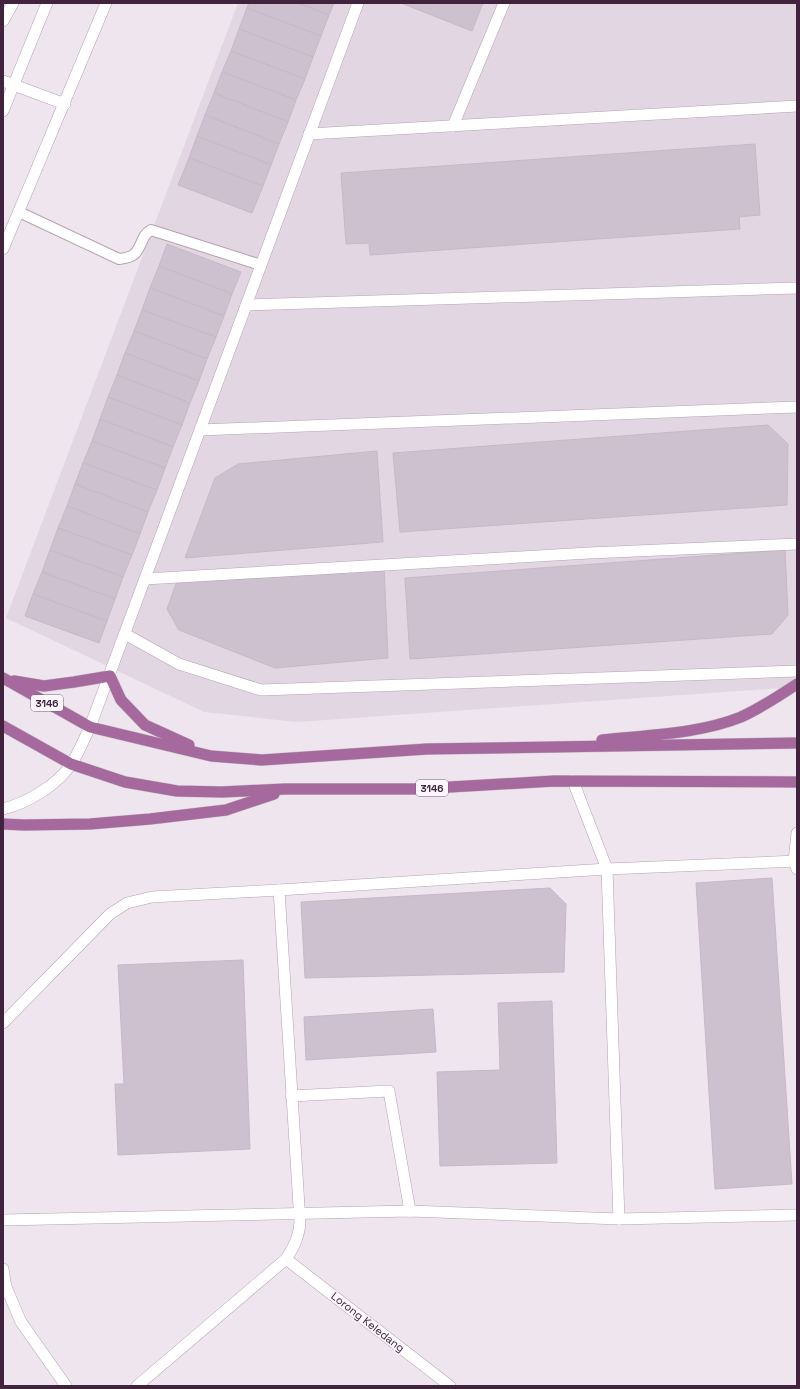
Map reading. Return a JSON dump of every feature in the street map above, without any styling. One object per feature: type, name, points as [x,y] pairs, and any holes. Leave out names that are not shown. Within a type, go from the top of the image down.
[{"type":"main road","points":[[4,679],[44,686],[110,676],[121,700],[145,725],[211,756]]},
{"type":"main road","name":"3146","points":[[4,679],[90,727],[211,756],[262,760],[427,749],[797,743]]},
{"type":"main road","points":[[517,748],[693,731],[740,717],[762,707],[797,684]]},
{"type":"main road","name":"3146","points":[[3,726],[72,764],[125,782],[177,791],[222,792],[416,789],[574,781],[797,782]]},
{"type":"main road","points":[[3,824],[90,824],[203,813],[226,810],[285,790]]},
{"type":"street","points":[[3,20],[13,3]]},
{"type":"street","points":[[3,111],[47,3]]},
{"type":"street","points":[[3,249],[106,3]]},
{"type":"street","points":[[3,809],[14,806],[40,794],[60,777],[72,764],[90,727],[358,3]]},
{"type":"street","points":[[453,126],[504,3]]},
{"type":"street","points":[[3,80],[65,104]]},
{"type":"street","points":[[309,134],[797,106]]},
{"type":"street","points":[[246,305],[797,288]]},
{"type":"street","points":[[200,430],[797,407]]},
{"type":"street","points":[[145,579],[581,554],[797,544]]},
{"type":"street","points":[[125,634],[179,664],[261,690],[797,672]]},
{"type":"street","points":[[574,781],[607,869],[619,1218]]},
{"type":"street","points":[[3,1023],[110,914],[127,903],[152,897],[607,869],[796,863],[797,833]]},
{"type":"street","points":[[137,1386],[286,1259],[294,1246],[299,1233],[300,1222],[298,1214],[279,890]]},
{"type":"street","points":[[291,1096],[389,1091],[410,1211]]},
{"type":"street","points":[[3,1220],[410,1211],[619,1218],[797,1215]]},
{"type":"street","name":"Lorong Keledang","points":[[286,1259],[450,1386]]},
{"type":"street","points":[[3,1269],[6,1287],[21,1322],[66,1386]]},
{"type":"lane","points":[[19,212],[119,259],[127,258],[136,254],[147,233],[151,230],[261,265]]},
{"type":"shaded area","points":[[238,3],[797,3],[797,687],[297,722],[204,712],[6,618]]},
{"type":"building","points":[[249,3],[299,3],[329,15],[321,36],[247,8]]},
{"type":"building","points":[[299,3],[334,3],[329,15]]},
{"type":"building","points":[[401,3],[483,3],[472,31]]},
{"type":"building","points":[[247,8],[321,36],[313,57],[239,29]]},
{"type":"building","points":[[239,29],[313,57],[305,79],[231,51]]},
{"type":"building","points":[[231,51],[305,79],[296,100],[222,72]]},
{"type":"building","points":[[222,72],[296,100],[288,122],[214,93]]},
{"type":"building","points":[[214,93],[288,122],[279,144],[205,115]]},
{"type":"building","points":[[205,115],[279,144],[271,165],[197,136]]},
{"type":"building","points":[[197,136],[271,165],[263,186],[189,158]]},
{"type":"building","points":[[755,144],[760,215],[739,217],[740,229],[370,255],[369,243],[346,244],[341,173]]},
{"type":"building","points":[[189,158],[263,186],[252,213],[178,185]]},
{"type":"building","points":[[167,244],[241,272],[232,294],[159,266]]},
{"type":"building","points":[[159,266],[232,294],[224,316],[150,288]]},
{"type":"building","points":[[150,288],[224,316],[216,337],[142,310]]},
{"type":"building","points":[[142,310],[216,337],[207,359],[134,331]]},
{"type":"building","points":[[134,331],[207,359],[199,381],[125,353]]},
{"type":"building","points":[[125,353],[199,381],[190,403],[117,375]]},
{"type":"building","points":[[117,375],[190,403],[182,425],[108,397]]},
{"type":"building","points":[[108,397],[182,425],[173,447],[100,419]]},
{"type":"building","points":[[100,419],[173,447],[165,468],[92,441]]},
{"type":"building","points":[[768,425],[788,444],[787,505],[400,532],[393,453]]},
{"type":"building","points":[[92,441],[165,468],[157,490],[83,463]]},
{"type":"building","points":[[377,451],[383,542],[185,558],[215,478],[238,464]]},
{"type":"building","points":[[83,463],[157,490],[148,512],[75,484]]},
{"type":"building","points":[[75,484],[148,512],[140,534],[67,506]]},
{"type":"building","points":[[67,506],[140,534],[132,555],[58,528]]},
{"type":"building","points":[[58,528],[132,555],[123,577],[50,550]]},
{"type":"building","points":[[50,550],[123,577],[115,599],[42,572]]},
{"type":"building","points":[[785,550],[788,615],[772,634],[410,659],[405,578]]},
{"type":"building","points":[[384,566],[388,658],[275,668],[179,630],[167,609],[177,581]]},
{"type":"building","points":[[42,572],[115,599],[107,621],[33,594]]},
{"type":"building","points":[[33,594],[107,621],[99,643],[25,616]]},
{"type":"building","points":[[772,878],[792,1184],[715,1189],[696,883]]},
{"type":"building","points":[[550,888],[566,904],[564,972],[305,978],[301,902]]},
{"type":"building","points":[[243,960],[250,1149],[118,1155],[115,1084],[124,1084],[118,965]]},
{"type":"building","points":[[552,1001],[557,1163],[440,1166],[437,1072],[500,1070],[498,1003]]},
{"type":"building","points":[[433,1009],[436,1052],[306,1060],[304,1017]]}]
